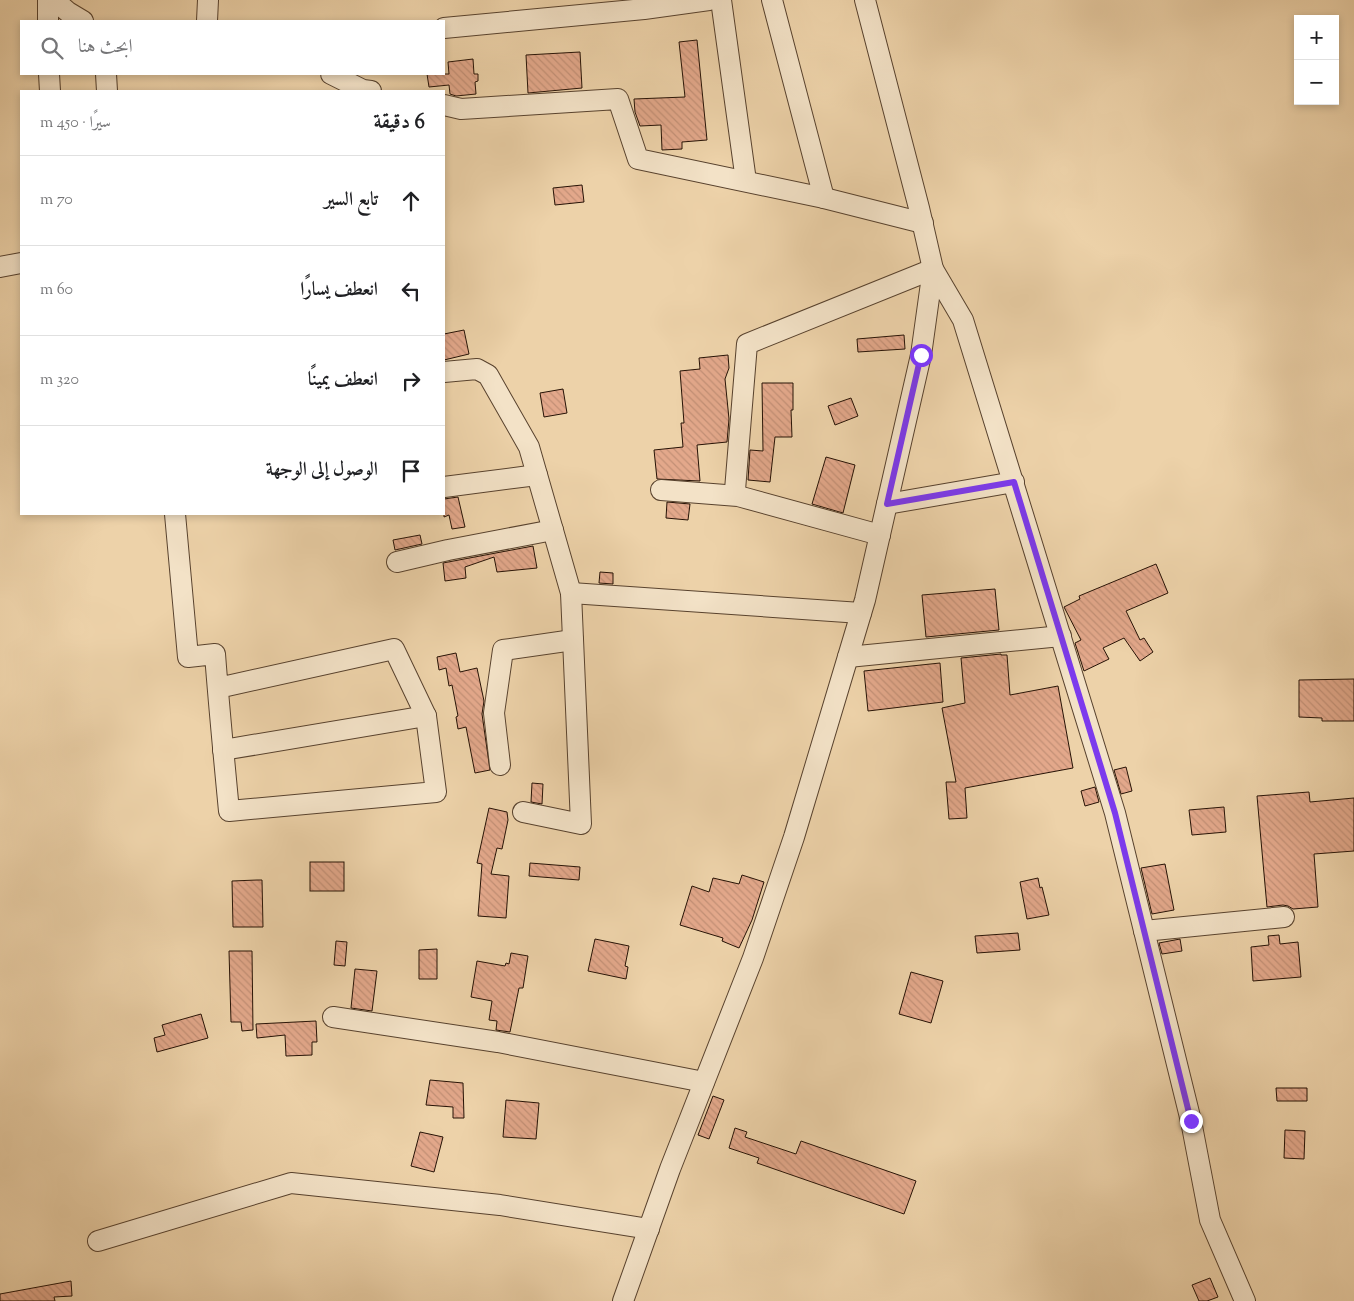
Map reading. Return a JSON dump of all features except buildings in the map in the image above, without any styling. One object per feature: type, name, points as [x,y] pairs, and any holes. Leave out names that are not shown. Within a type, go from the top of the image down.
[{"type":"street","points":[[48,0],[48,20]]},
{"type":"street","points":[[54,0],[81,20]]},
{"type":"street","points":[[207,20],[208,0]]},
{"type":"street","points":[[445,28],[644,9],[709,0]]},
{"type":"street","points":[[721,0],[746,181]]},
{"type":"street","points":[[772,0],[824,198]]},
{"type":"street","points":[[865,0],[923,223],[933,269],[964,320],[1115,813],[1191,1121],[1210,1220],[1245,1301]]},
{"type":"street","points":[[49,75],[50,90]]},
{"type":"street","points":[[106,75],[107,90]]},
{"type":"street","points":[[334,75],[363,90]]},
{"type":"street","points":[[445,105],[461,109],[618,99],[638,159],[824,198],[923,223]]},
{"type":"street","points":[[0,267],[20,263]]},
{"type":"street","points":[[734,490],[747,344],[933,269]]},
{"type":"street","points":[[623,1301],[670,1169],[753,958],[794,837],[861,613],[921,355],[933,269]]},
{"type":"street","points":[[445,372],[477,369],[488,375],[529,447],[571,593],[581,824],[523,812]]},
{"type":"street","points":[[445,487],[537,476]]},
{"type":"street","points":[[887,504],[1014,482]]},
{"type":"street","points":[[661,490],[738,496],[880,535]]},
{"type":"street","points":[[175,515],[188,657],[215,654],[223,750],[229,811],[436,792],[426,716],[394,649],[218,688]]},
{"type":"street","points":[[397,562],[448,550],[553,530]]},
{"type":"street","points":[[571,593],[861,613]]},
{"type":"street","points":[[848,657],[1061,636]]},
{"type":"street","points":[[500,765],[494,713],[503,650],[572,640]]},
{"type":"street","points":[[223,750],[426,716]]},
{"type":"street","points":[[1144,931],[1284,917]]},
{"type":"street","points":[[333,1017],[498,1042],[704,1082]]},
{"type":"street","points":[[98,1241],[291,1183],[500,1205],[649,1229]]},
{"type":"route","points":[[921,355],[887,504],[1014,482],[1115,813],[1191,1121]]}]
